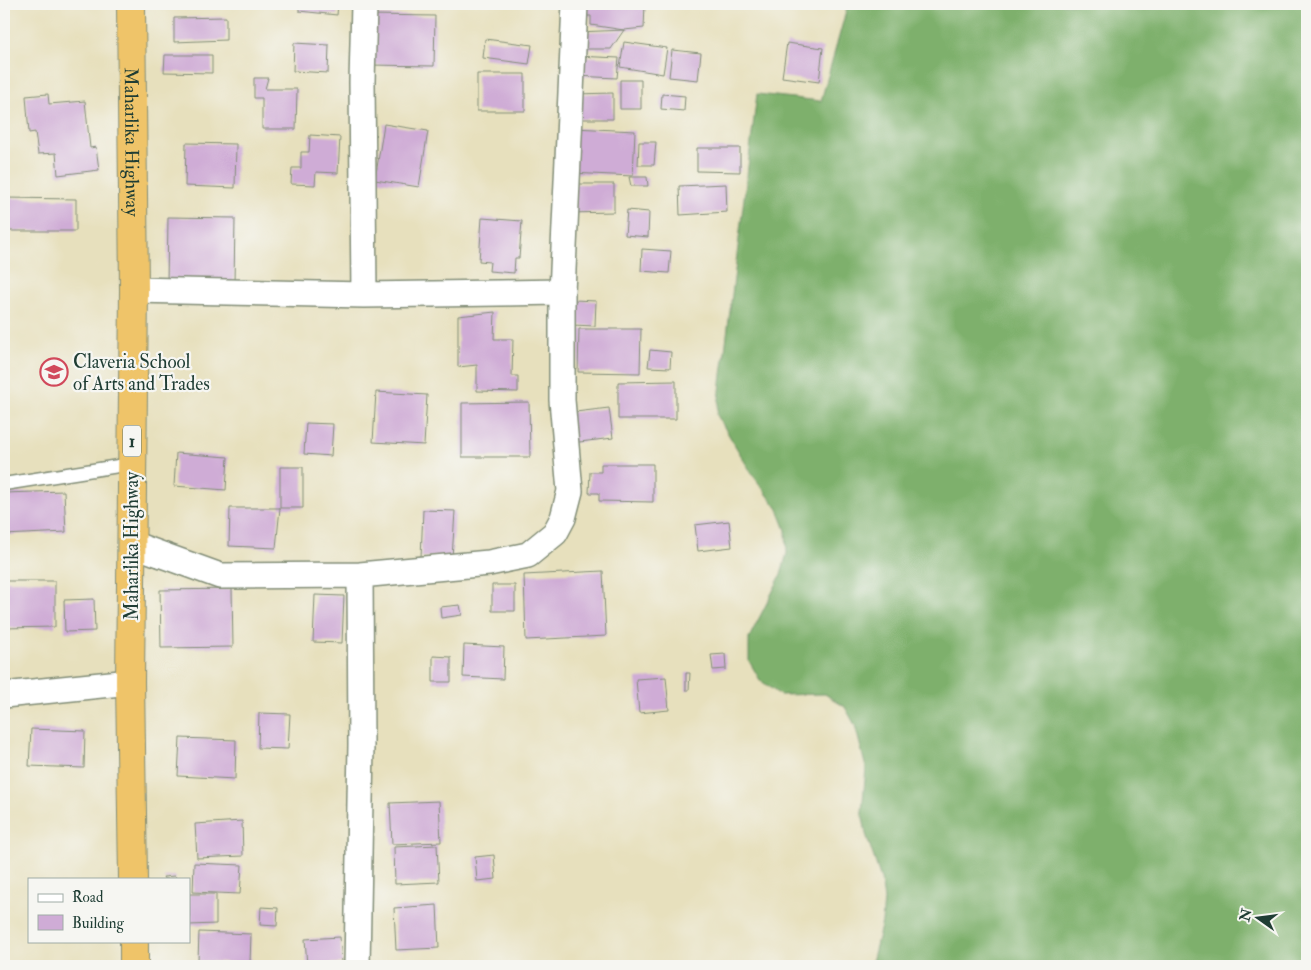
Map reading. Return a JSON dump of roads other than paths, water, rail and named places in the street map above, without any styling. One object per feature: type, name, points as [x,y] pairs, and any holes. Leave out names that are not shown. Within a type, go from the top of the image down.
[{"type":"highway","name":"Maharlika Highway","points":[[131,4],[134,290],[130,682],[133,878]]},
{"type":"highway","points":[[134,942],[134,966]]},
{"type":"street","points":[[364,4],[362,82],[364,294]]},
{"type":"street","points":[[132,544],[220,576],[360,575],[488,563],[528,555],[555,533],[563,518],[570,491],[562,400],[562,292],[574,4]]},
{"type":"street","points":[[134,290],[364,294],[562,292]]},
{"type":"street","points":[[357,966],[361,754],[360,575]]},
{"type":"street","points":[[4,695],[130,682]]},
{"type":"lane","points":[[4,484],[131,464]]},
{"type":"place","name":"Claveria School of Arts and Trades","points":[[54,372]]}]
